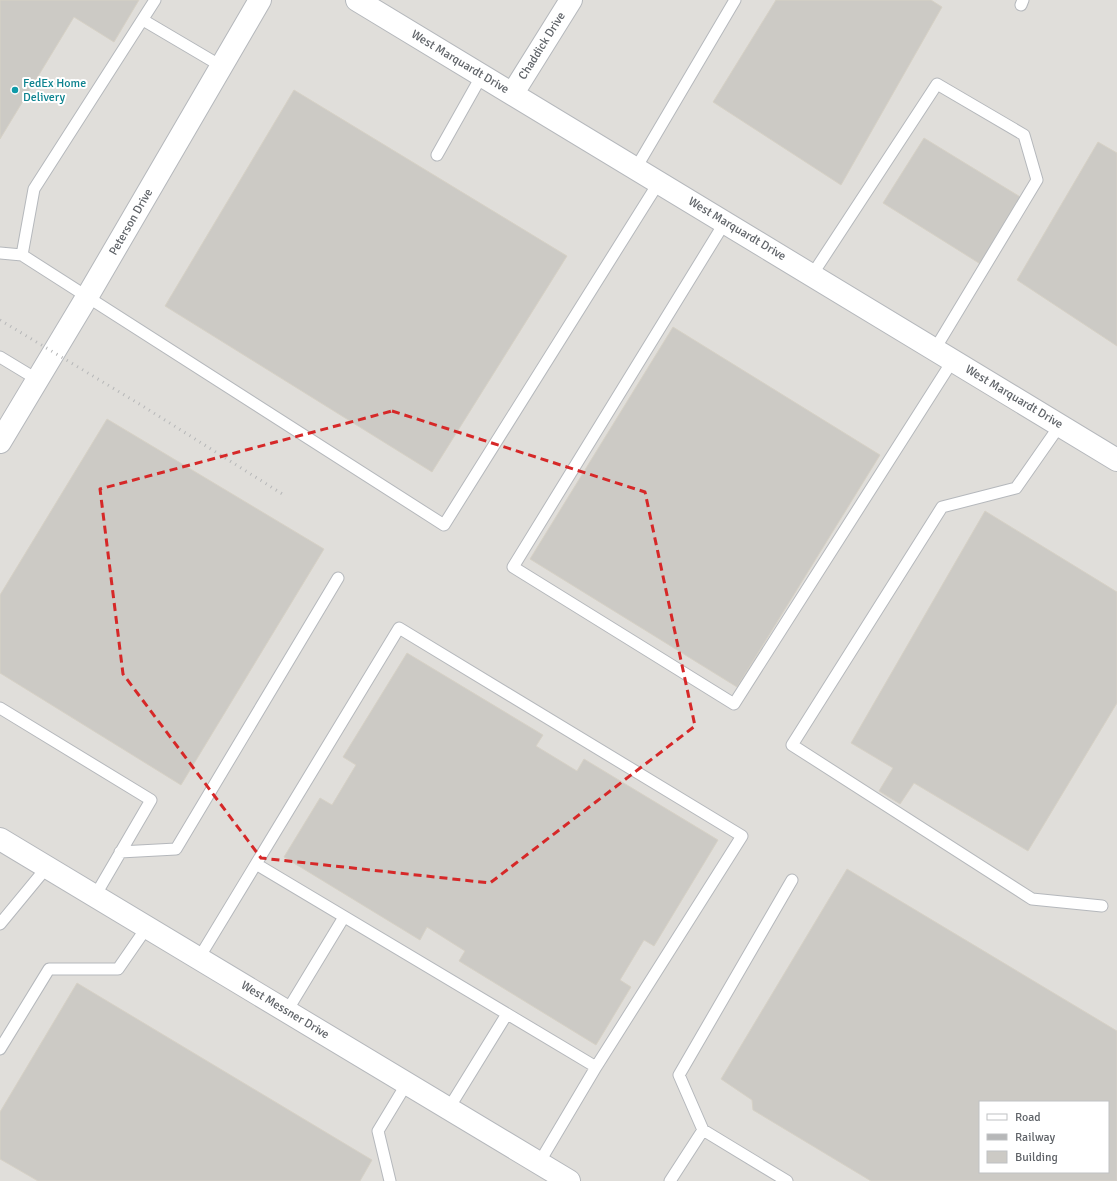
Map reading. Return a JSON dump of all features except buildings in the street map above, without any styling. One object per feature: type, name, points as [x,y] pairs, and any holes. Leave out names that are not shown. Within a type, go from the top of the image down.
[{"type":"street","name":"Peterson Drive","points":[[0,442],[87,297],[260,0]]},
{"type":"street","name":"West Marquardt Drive","points":[[357,0],[513,93],[1117,460]]},
{"type":"street","name":"Chaddick Drive","points":[[513,93],[571,0]]},
{"type":"street","name":"West Messner Drive","points":[[0,839],[450,1108],[569,1181]]},
{"type":"lane","points":[[22,255],[34,189],[155,0]]},
{"type":"lane","points":[[636,168],[735,0]]},
{"type":"lane","points":[[143,20],[221,66]]},
{"type":"lane","points":[[437,155],[482,75]]},
{"type":"lane","points":[[725,222],[513,567],[734,704],[944,355],[1037,180],[1024,135],[937,84],[812,275]]},
{"type":"lane","points":[[0,253],[22,255],[444,525],[659,182]]},
{"type":"lane","points":[[0,357],[38,380]]},
{"type":"lane","points":[[1060,425],[1016,488],[942,507],[792,745],[1032,900],[1102,906]]},
{"type":"lane","points":[[120,852],[176,849],[338,578]]},
{"type":"lane","points":[[199,958],[399,628],[742,836],[596,1067],[539,1163]]},
{"type":"lane","points":[[0,708],[151,800],[95,896]]},
{"type":"lane","points":[[256,864],[596,1067]]},
{"type":"lane","points":[[0,924],[47,867]]},
{"type":"lane","points":[[786,1181],[704,1130],[680,1075],[792,880]]},
{"type":"lane","points":[[287,1011],[344,917]]},
{"type":"lane","points":[[0,1049],[49,969],[118,969],[147,927]]},
{"type":"lane","points":[[450,1108],[507,1014]]},
{"type":"lane","points":[[390,1181],[378,1131],[407,1083]]},
{"type":"lane","points":[[670,1181],[704,1130]]},
{"type":"highlighted area","points":[[392,411],[645,492],[695,726],[490,883],[261,858],[123,674],[100,489]]},
{"type":"shaded area","points":[[0,0],[1117,0],[1117,1181],[0,1181]]},
{"type":"railway","points":[[0,320],[141,405],[284,495]]},
{"type":"place","name":"FedEx Home Delivery","points":[[15,90]]}]
